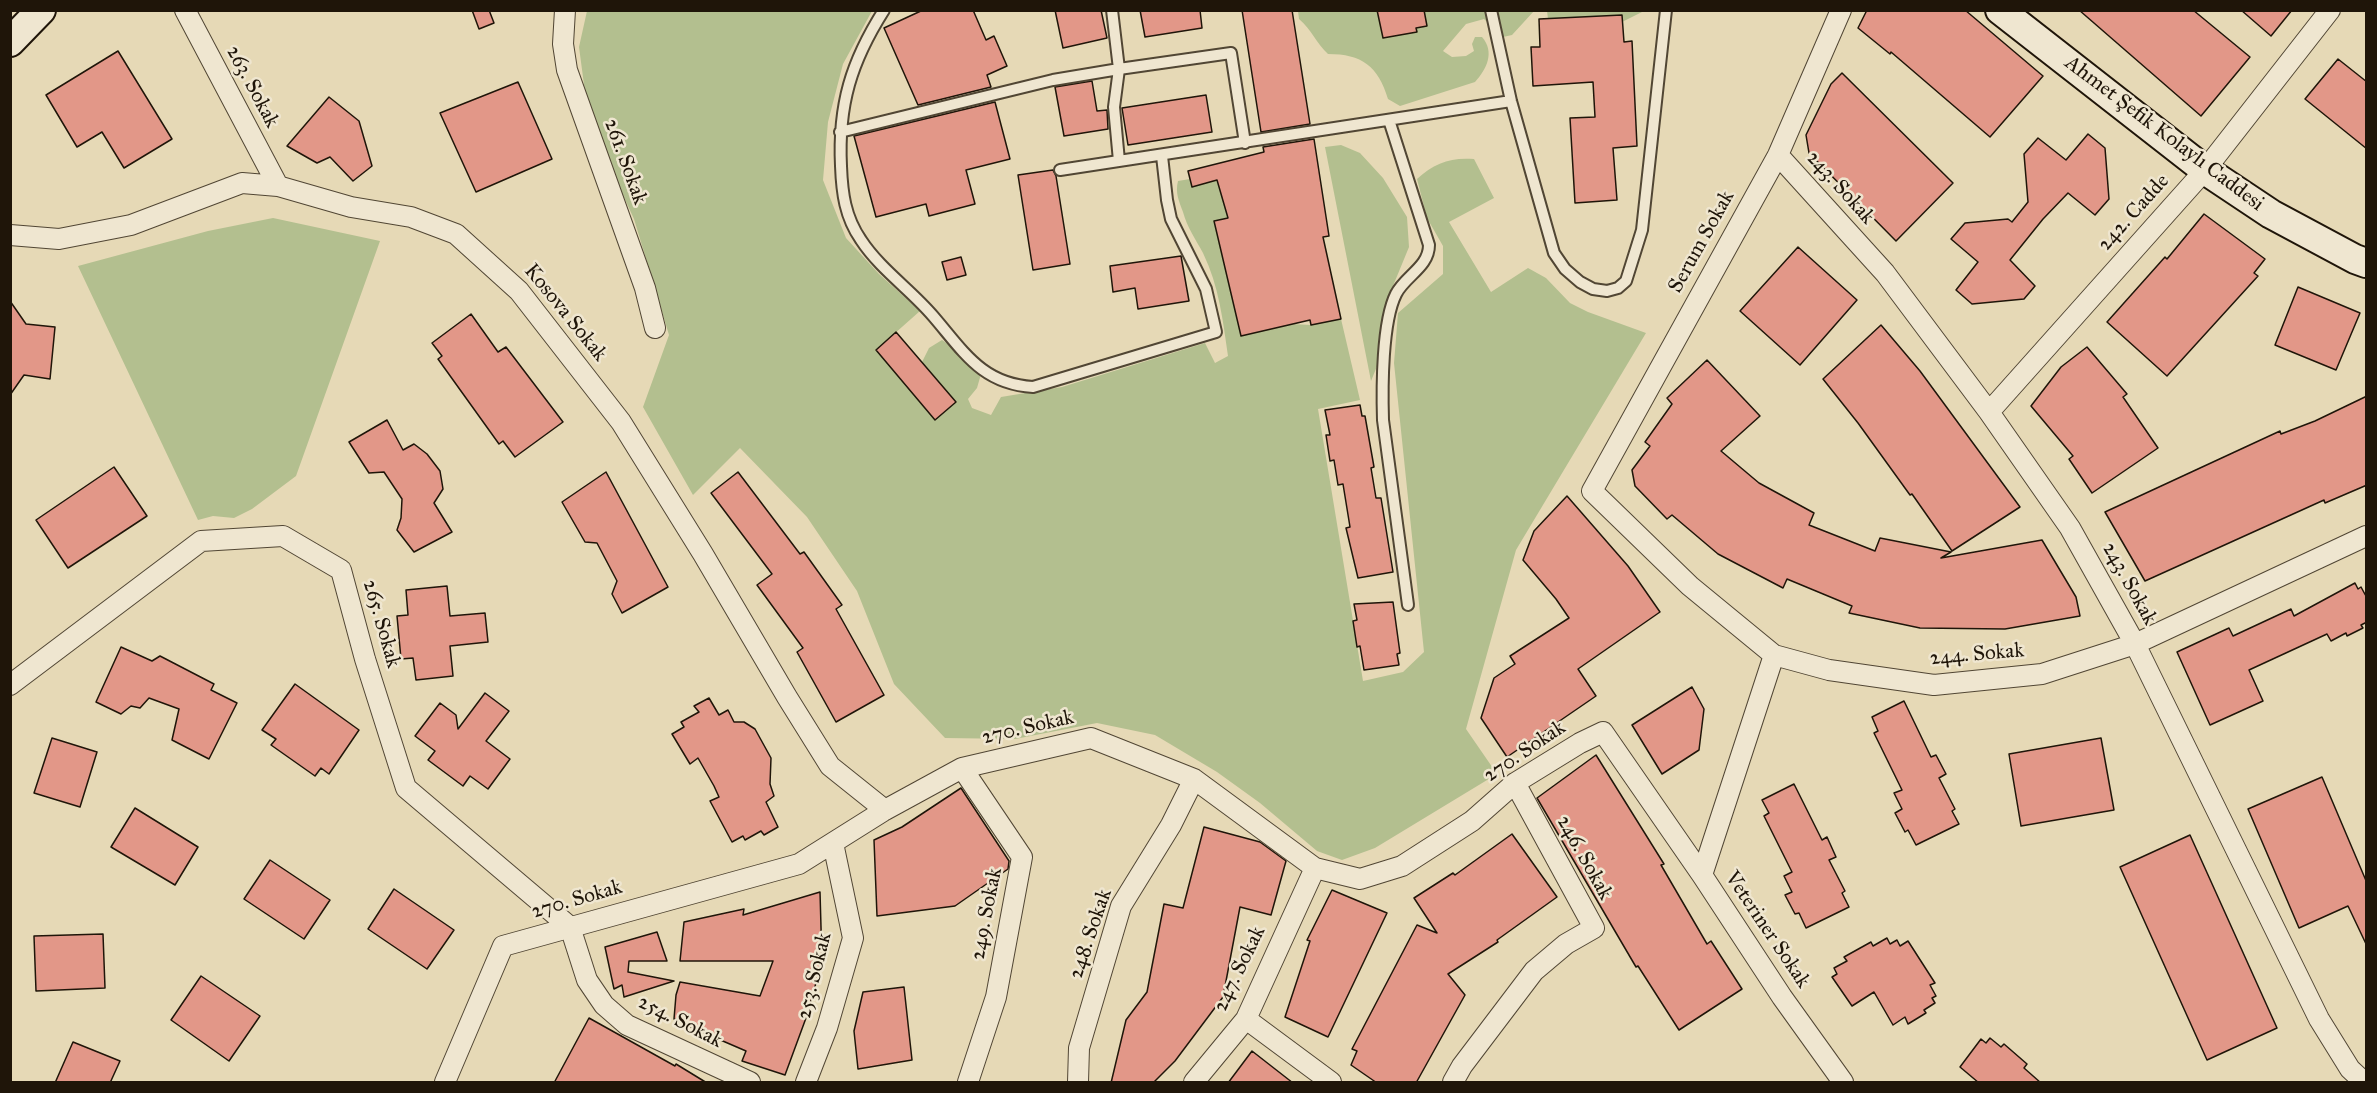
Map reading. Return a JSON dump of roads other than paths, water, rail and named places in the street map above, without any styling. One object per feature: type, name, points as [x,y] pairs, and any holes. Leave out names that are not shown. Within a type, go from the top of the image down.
[{"type":"main road","points":[[10,42],[41,10]]},
{"type":"main road","name":"Ahmet Şefik Kolaylı Caddesi","points":[[2000,10],[2205,170],[2271,214],[2355,259],[2367,263]]},
{"type":"street","name":"263. Sokak","points":[[184,10],[278,186]]},
{"type":"street","name":"261. Sokak","points":[[566,10],[563,44],[567,70],[645,288],[655,328]]},
{"type":"street","name":"Serum Sokak","points":[[1592,491],[1778,155],[1841,10]]},
{"type":"street","name":"242. Cadde","points":[[1989,412],[2205,170],[2330,10]]},
{"type":"street","name":"243. Sokak","points":[[1778,155],[1885,273],[1989,412],[2070,528],[2136,644],[2319,1019],[2350,1069],[2364,1083]]},
{"type":"street","name":"Kosova Sokak","points":[[10,235],[59,239],[131,225],[242,183],[278,186],[351,207],[411,217],[456,234],[519,291],[621,422],[830,765],[885,810]]},
{"type":"street","name":"244. Sokak","points":[[1592,491],[1690,586],[1774,655],[1829,670],[1934,686],[2042,674],[2136,644],[2367,536]]},
{"type":"street","name":"265. Sokak","points":[[10,685],[201,541],[283,536],[341,570],[365,659],[406,788],[570,927]]},
{"type":"street","name":"Veteriner Sokak","points":[[1774,655],[1702,875],[1782,997],[1843,1083]]},
{"type":"street","name":"270. Sokak","points":[[445,1083],[503,946],[799,864],[885,810],[963,768],[1091,738],[1194,779],[1315,868],[1360,879],[1402,866],[1472,821],[1515,783],[1580,743],[1603,732],[1702,875]]},
{"type":"street","name":"249. Sokak","points":[[963,768],[1022,857],[996,997],[968,1083]]},
{"type":"street","name":"248. Sokak","points":[[1078,1083],[1079,1048],[1121,906],[1171,825],[1194,779]]},
{"type":"street","name":"246. Sokak","points":[[1453,1083],[1462,1066],[1534,971],[1566,944],[1594,928],[1515,783]]},
{"type":"street","name":"253. Sokak","points":[[806,1083],[828,1028],[853,938],[833,843]]},
{"type":"street","name":"247. Sokak","points":[[1194,1083],[1246,1019],[1315,868]]},
{"type":"street","name":"254. Sokak","points":[[570,927],[587,980],[604,1005],[627,1025],[750,1083]]},
{"type":"street","points":[[1246,1019],[1331,1083]]},
{"type":"lane","points":[[884,10],[856,63],[845,96],[840,132],[842,193],[852,224],[861,241],[986,374],[1001,382],[1034,387],[1216,332],[1206,290],[1171,219],[1162,156]]},
{"type":"lane","points":[[1112,10],[1119,69],[1114,107],[1119,161]]},
{"type":"lane","points":[[1491,10],[1511,101],[1554,253],[1564,269],[1580,282],[1593,289],[1607,291],[1618,288],[1626,281],[1642,230],[1666,10]]},
{"type":"lane","points":[[840,132],[1053,80],[1231,53],[1245,143]]},
{"type":"lane","points":[[1060,170],[1511,101]]},
{"type":"lane","points":[[1389,120],[1430,245],[1427,258],[1401,286],[1391,307],[1382,398],[1408,605]]}]
